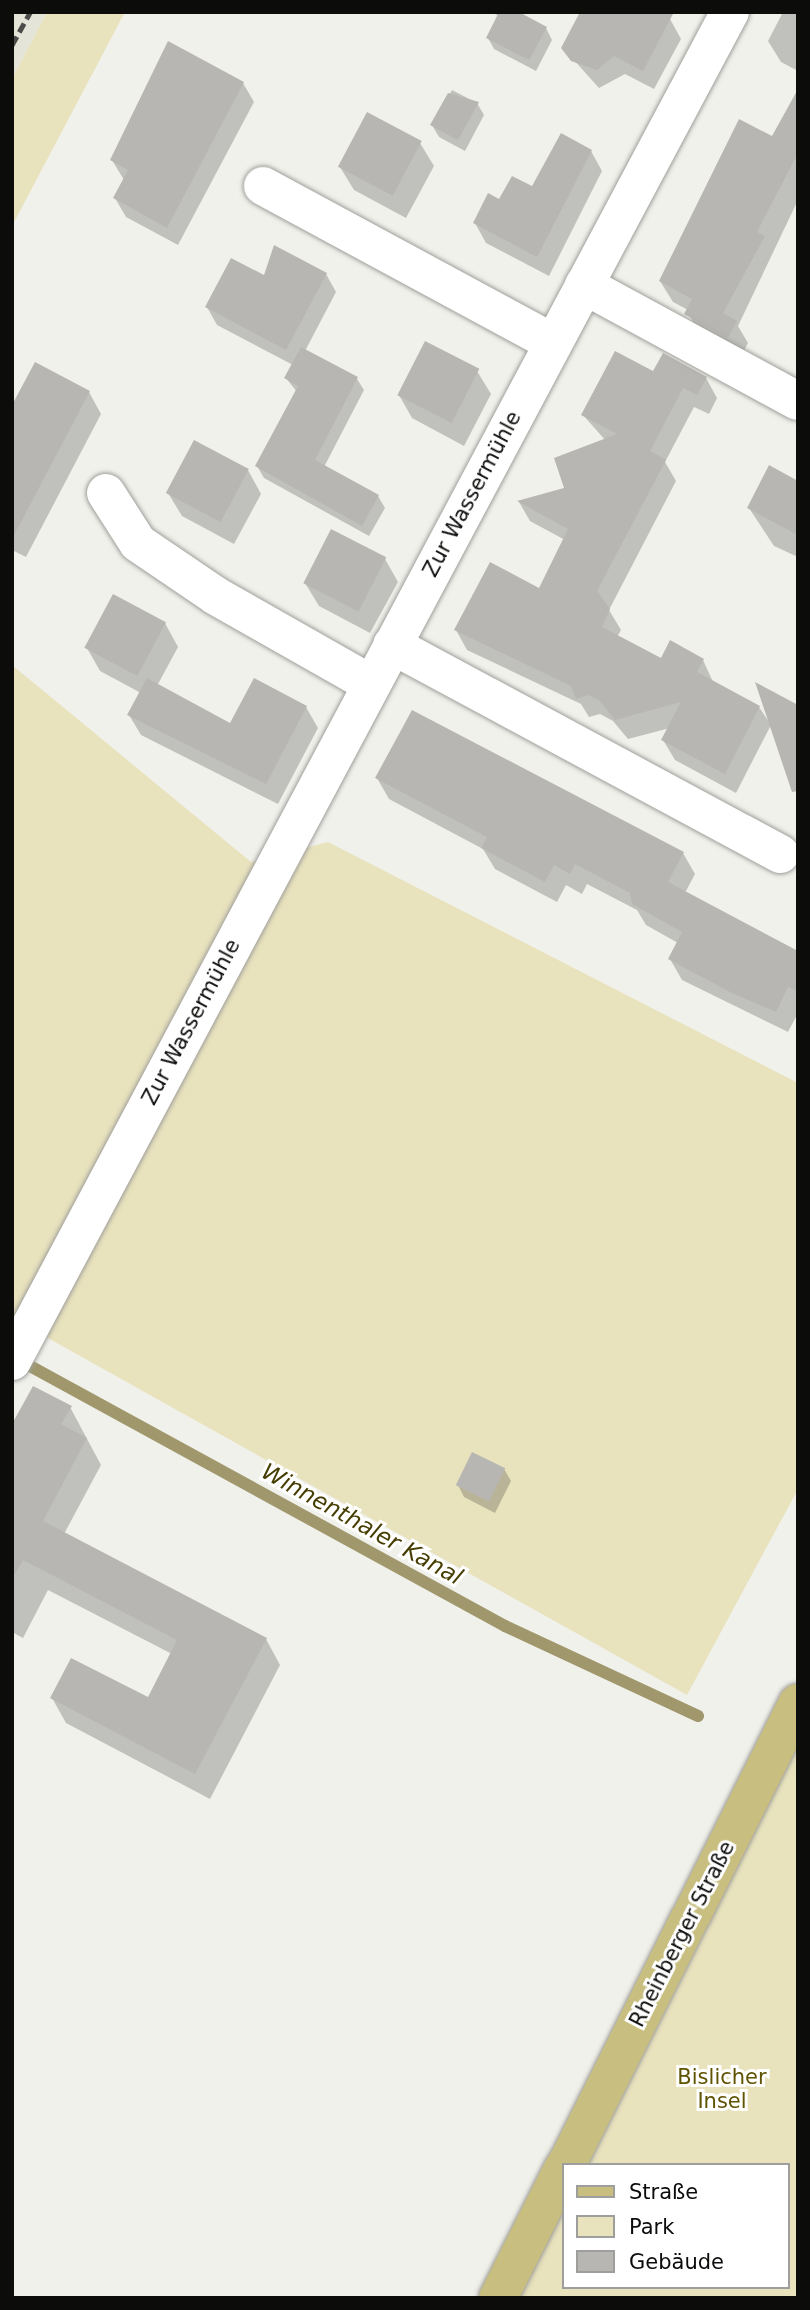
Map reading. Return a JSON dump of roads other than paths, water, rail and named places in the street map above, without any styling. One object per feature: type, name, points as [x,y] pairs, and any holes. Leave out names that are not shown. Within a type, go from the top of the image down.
[{"type":"main road","name":"Rheinberger Straße","points":[[566,2163],[798,1703]]},
{"type":"main road","name":"Rheinberger Straße","points":[[498,2298],[562,2171]]},
{"type":"street","name":"Zur Wassermühle","points":[[18,1349],[369,683],[392,645],[730,12]]},
{"type":"street","points":[[263,186],[552,342]]},
{"type":"street","points":[[584,285],[798,401]]},
{"type":"street","points":[[106,493],[138,543],[216,596],[369,683]]},
{"type":"street","points":[[392,645],[780,854]]},
{"type":"waterway","name":"Winnenthaler Kanal","points":[[19,1360],[505,1626],[698,1716]]},
{"type":"railway","points":[[12,45],[30,12]]},
{"type":"park label","name":"Bislicher Insel","points":[[722,2089]]}]
